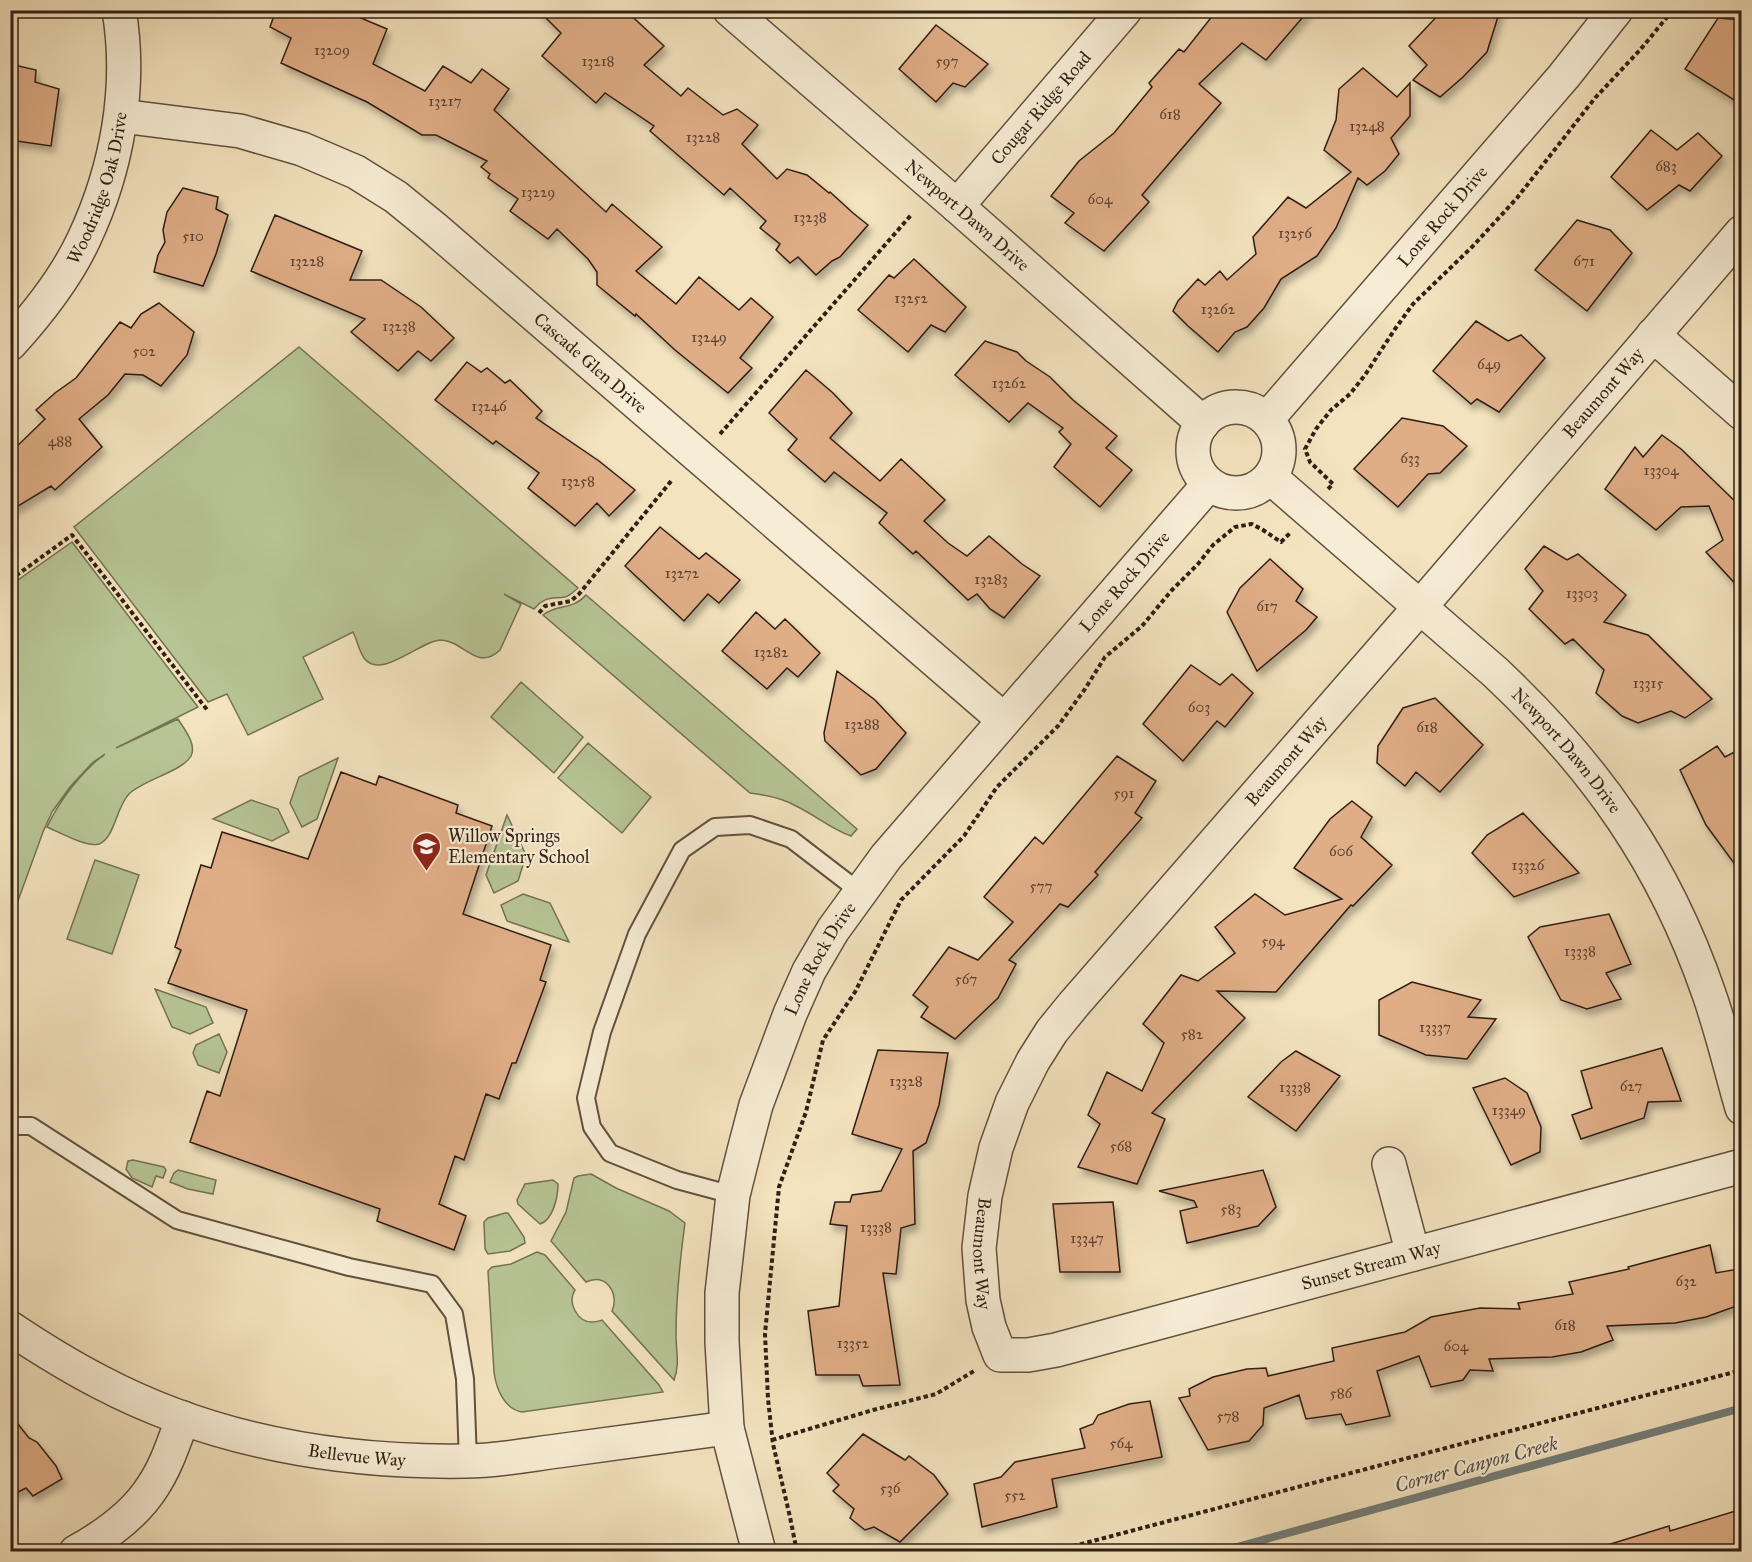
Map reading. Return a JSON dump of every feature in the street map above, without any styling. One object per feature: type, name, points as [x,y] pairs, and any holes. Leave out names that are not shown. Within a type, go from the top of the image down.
[{"type":"street","name":"Woodridge Oak Drive","points":[[10,344],[32,320],[60,281],[84,240],[100,201],[112,161],[121,116],[123,68],[119,10]]},
{"type":"street","name":"Newport Dawn Drive","points":[[730,10],[1203,423]]},
{"type":"street","name":"Cougar Ridge Road","points":[[957,206],[1125,10]]},
{"type":"street","name":"Lone Rock Drive","points":[[1267,419],[1564,76],[1616,10]]},
{"type":"street","name":"Cascade Glen Drive","points":[[121,116],[240,131],[302,148],[356,172],[396,197],[443,235],[1004,720]]},
{"type":"street","name":"Beaumont Way","points":[[1000,1355],[989,1327],[983,1300],[980,1248],[985,1196],[996,1148],[1012,1104],[1033,1061],[1052,1031],[1742,232]]},
{"type":"street","points":[[1653,335],[1742,413]]},
{"type":"street","points":[[1234,407],[1257,412],[1267,419],[1274,428],[1280,449],[1275,471],[1259,488],[1249,492],[1237,494],[1215,489],[1200,474],[1193,453],[1197,432],[1203,423],[1222,409],[1234,407]]},
{"type":"street","name":"Newport Dawn Drive","points":[[1270,477],[1528,703],[1560,737],[1621,814],[1652,864],[1691,946],[1709,995],[1742,1108]]},
{"type":"street","name":"Lone Rock Drive","points":[[759,1551],[727,1428],[723,1390],[722,1302],[734,1195],[756,1105],[790,1014],[809,971],[833,930],[886,857],[1209,484]]},
{"type":"street","points":[[1389,1164],[1413,1254]]},
{"type":"street","name":"Sunset Stream Way","points":[[1000,1355],[1028,1355],[1056,1350],[1742,1166]]},
{"type":"street","name":"Bellevue Way","points":[[10,1328],[65,1363],[102,1383],[183,1418],[238,1435],[294,1448],[352,1457],[468,1461],[727,1428]]},
{"type":"street","points":[[76,1551],[119,1524],[153,1488],[183,1418]]},
{"type":"lane","points":[[734,1195],[677,1180],[610,1153],[592,1128],[586,1098],[602,1032],[637,934],[682,850],[715,827],[750,825],[791,839],[860,892]]},
{"type":"lane","points":[[10,1126],[31,1126],[177,1220],[349,1267],[432,1284],[454,1314],[465,1379],[468,1461]]},
{"type":"path","points":[[1324,494],[1333,484],[1310,462],[1305,449],[1316,429],[1365,375],[1413,304],[1473,246],[1517,198],[1595,98],[1640,50],[1673,10]]},
{"type":"path","points":[[720,435],[912,214]]},
{"type":"path","points":[[539,614],[545,606],[571,601],[579,594],[672,480]]},
{"type":"path","points":[[797,1551],[772,1440],[765,1334],[779,1187],[806,1112],[823,1040],[855,992],[901,900],[964,836],[997,787],[1058,726],[1105,657],[1142,626],[1213,545],[1235,527],[1252,525],[1281,542],[1290,533]]},
{"type":"path","points":[[10,579],[72,535],[208,711]]},
{"type":"path","points":[[772,1440],[936,1394],[1000,1355]]},
{"type":"path","points":[[1051,1551],[1742,1370]]},
{"type":"green space","points":[[299,347],[578,588],[570,595],[545,600],[534,609],[504,594],[521,604],[500,650],[484,658],[441,640],[391,662],[380,665],[371,664],[362,655],[353,632],[303,657],[323,699],[248,735],[227,694],[208,702],[74,527]]},
{"type":"green space","points":[[72,542],[198,707],[116,748],[178,719],[189,737],[192,751],[187,761],[180,766],[143,784],[129,794],[121,806],[109,835],[104,841],[94,845],[80,842],[47,827],[74,785],[105,754],[92,763],[70,787],[52,812],[11,920],[11,585]]},
{"type":"green space","points":[[586,595],[857,829],[851,836],[785,801],[750,793],[543,615],[548,611],[575,603]]},
{"type":"green space","points":[[521,682],[583,737],[554,773],[491,717]]},
{"type":"green space","points":[[588,743],[651,797],[622,833],[558,778]]},
{"type":"green space","points":[[338,758],[317,819],[302,827],[290,803],[299,777]]},
{"type":"green space","points":[[251,800],[278,809],[289,832],[272,841],[213,819]]},
{"type":"green space","points":[[507,815],[526,855],[518,881],[494,893],[486,875]]},
{"type":"green space","points":[[95,860],[139,875],[112,954],[67,939]]},
{"type":"green space","points":[[523,894],[550,903],[569,942],[507,921],[501,905]]},
{"type":"green space","points":[[155,989],[206,1007],[213,1023],[190,1034],[172,1027]]},
{"type":"green space","points":[[219,1034],[227,1052],[219,1073],[198,1065],[193,1053],[196,1045]]},
{"type":"green space","points":[[133,1160],[164,1167],[166,1170],[163,1178],[156,1176],[152,1187],[132,1178],[126,1169],[128,1161]]},
{"type":"green space","points":[[178,1170],[216,1180],[213,1194],[188,1189],[170,1182]]},
{"type":"green space","points":[[591,1174],[616,1188],[669,1211],[685,1223],[678,1293],[677,1363],[674,1380],[612,1311],[614,1297],[609,1286],[599,1280],[586,1282],[551,1241],[566,1212],[574,1178]]},
{"type":"green space","points":[[553,1180],[558,1184],[556,1201],[548,1218],[540,1224],[518,1204],[517,1200],[525,1184]]},
{"type":"green space","points":[[508,1213],[524,1237],[525,1243],[510,1251],[488,1254],[485,1249],[484,1222],[488,1218]]},
{"type":"green space","points":[[537,1252],[545,1255],[575,1290],[572,1300],[578,1315],[587,1321],[602,1320],[663,1392],[522,1412],[510,1407],[499,1391],[494,1372],[488,1271],[492,1267],[511,1264]]},
{"type":"building","points":[[276,10],[342,10],[387,29],[373,64],[425,91],[443,66],[471,83],[482,69],[509,89],[494,110],[606,212],[612,204],[662,247],[636,271],[676,304],[699,277],[739,310],[751,298],[773,317],[740,358],[752,368],[728,393],[675,350],[636,314],[635,316],[597,285],[597,272],[588,259],[557,229],[548,239],[510,211],[518,199],[488,178],[490,174],[481,167],[487,161],[436,135],[422,135],[367,102],[281,63],[291,38],[270,27]]},
{"type":"building","points":[[538,10],[625,10],[664,46],[644,65],[681,96],[688,88],[723,115],[737,109],[758,125],[742,144],[777,179],[787,169],[807,175],[868,225],[840,257],[816,275],[798,257],[790,263],[776,250],[780,244],[760,228],[766,221],[730,188],[724,195],[650,131],[654,126],[605,93],[596,103],[542,56],[561,33]]},
{"type":"building","points":[[1217,10],[1309,10],[1266,60],[1242,43],[1199,84],[1221,103],[1142,195],[1149,202],[1104,251],[1065,223],[1074,213],[1051,196],[1079,161],[1114,133],[1152,87],[1149,83],[1179,49],[1184,52]]},
{"type":"building","points":[[1443,10],[1500,10],[1487,52],[1440,97],[1413,80],[1427,65],[1409,46]]},
{"type":"building","points":[[1718,18],[1742,20],[1742,105],[1685,69]]},
{"type":"building","points":[[936,25],[988,64],[965,87],[953,83],[936,102],[899,69]]},
{"type":"building","points":[[10,64],[36,70],[35,82],[59,89],[51,146],[10,140]]},
{"type":"building","points":[[1363,68],[1397,97],[1410,83],[1410,116],[1391,138],[1399,154],[1385,171],[1367,185],[1358,178],[1336,228],[1317,256],[1281,279],[1264,308],[1247,327],[1235,332],[1218,352],[1173,311],[1178,301],[1198,279],[1205,285],[1220,271],[1227,280],[1256,254],[1253,237],[1288,197],[1306,208],[1351,172],[1324,150],[1336,120],[1339,89]]},
{"type":"building","points":[[1651,130],[1677,150],[1698,133],[1722,156],[1690,191],[1679,185],[1647,210],[1611,177]]},
{"type":"building","points":[[183,188],[218,197],[216,209],[228,215],[203,286],[154,272],[158,255],[165,242],[163,230],[167,212]]},
{"type":"building","points":[[275,215],[362,251],[350,280],[381,280],[421,307],[454,338],[431,361],[418,351],[398,371],[351,332],[365,319],[251,271]]},
{"type":"building","points":[[1577,220],[1610,230],[1632,253],[1587,311],[1535,270]]},
{"type":"building","points":[[914,259],[966,307],[945,332],[931,325],[908,352],[858,310],[889,275],[894,278]]},
{"type":"building","points":[[159,303],[194,332],[187,355],[161,386],[143,375],[125,374],[108,395],[79,419],[102,447],[55,490],[51,486],[10,511],[10,453],[45,419],[36,410],[76,378],[120,322],[131,328],[141,314]]},
{"type":"building","points":[[1476,321],[1508,341],[1521,335],[1545,358],[1499,412],[1477,399],[1471,404],[1433,371]]},
{"type":"building","points":[[985,341],[1017,352],[1050,377],[1073,400],[1117,436],[1106,448],[1132,470],[1100,507],[1054,467],[1071,444],[1059,432],[1063,428],[1028,403],[1009,422],[955,375]]},
{"type":"building","points":[[467,362],[481,372],[487,368],[505,383],[510,380],[542,411],[536,418],[599,461],[635,490],[609,516],[597,503],[575,526],[528,488],[539,473],[496,441],[493,444],[435,400]]},
{"type":"building","points":[[806,370],[852,413],[830,438],[880,481],[901,459],[945,500],[924,521],[948,543],[967,556],[989,536],[1040,576],[1004,618],[990,609],[977,594],[968,600],[916,551],[913,554],[879,523],[887,513],[834,472],[825,482],[788,450],[797,439],[769,413]]},
{"type":"building","points":[[1402,418],[1443,426],[1467,446],[1440,473],[1428,474],[1398,507],[1354,469]]},
{"type":"building","points":[[1662,435],[1681,449],[1742,508],[1742,591],[1706,552],[1723,540],[1709,506],[1681,507],[1656,530],[1605,489],[1635,447],[1643,457]]},
{"type":"building","points":[[660,527],[699,559],[706,553],[740,580],[719,603],[708,594],[684,621],[625,566]]},
{"type":"building","points":[[1544,546],[1567,560],[1578,554],[1626,595],[1604,622],[1648,635],[1712,699],[1685,718],[1671,711],[1638,723],[1622,716],[1596,693],[1604,670],[1573,639],[1565,644],[1529,609],[1543,591],[1525,569]]},
{"type":"building","points":[[1270,559],[1303,589],[1296,601],[1317,617],[1306,630],[1257,671],[1227,612],[1240,588]]},
{"type":"building","points":[[756,612],[775,629],[785,619],[820,653],[798,677],[787,668],[767,689],[722,651]]},
{"type":"building","points":[[1191,665],[1220,685],[1232,674],[1253,693],[1225,727],[1217,721],[1183,761],[1143,724]]},
{"type":"building","points":[[837,671],[875,700],[906,733],[876,769],[861,775],[825,741],[824,733]]},
{"type":"building","points":[[1435,698],[1483,745],[1440,792],[1416,772],[1405,786],[1377,763],[1378,746],[1403,708]]},
{"type":"building","points":[[1717,746],[1725,757],[1742,748],[1742,874],[1706,825],[1680,770]]},
{"type":"building","points":[[1117,756],[1156,781],[1135,813],[1142,818],[1095,872],[1098,875],[1068,907],[1060,904],[1009,960],[1016,964],[998,998],[955,1039],[921,1017],[928,1007],[913,995],[949,947],[978,960],[1013,922],[984,897],[1035,837],[1043,844]]},
{"type":"building","points":[[341,772],[376,785],[379,776],[458,805],[456,813],[492,826],[463,914],[551,945],[540,980],[546,982],[516,1063],[512,1063],[499,1099],[486,1094],[464,1160],[455,1156],[439,1204],[466,1216],[454,1250],[377,1221],[380,1209],[190,1142],[207,1091],[220,1096],[247,1010],[168,983],[181,950],[175,947],[201,865],[211,868],[222,832],[308,859]]},
{"type":"building","points":[[1352,801],[1372,817],[1361,837],[1392,865],[1353,906],[1351,905],[1276,992],[1217,991],[1245,1018],[1152,1113],[1165,1119],[1137,1184],[1078,1167],[1100,1124],[1088,1115],[1107,1072],[1142,1091],[1164,1043],[1143,1024],[1181,975],[1198,981],[1235,953],[1215,927],[1255,894],[1285,915],[1342,899],[1294,868],[1330,819]]},
{"type":"building","points":[[1523,813],[1579,873],[1514,897],[1472,853],[1487,835]]},
{"type":"building","points":[[1609,914],[1631,964],[1606,973],[1621,999],[1587,1009],[1561,1000],[1528,937],[1540,927]]},
{"type":"building","points":[[1412,982],[1481,1000],[1468,1017],[1496,1019],[1467,1059],[1426,1055],[1379,1035],[1379,1000]]},
{"type":"building","points":[[1662,1048],[1681,1101],[1648,1102],[1644,1118],[1581,1139],[1572,1115],[1592,1108],[1581,1071]]},
{"type":"building","points":[[878,1050],[948,1053],[939,1105],[926,1143],[913,1151],[915,1224],[901,1228],[896,1274],[883,1273],[900,1385],[863,1386],[859,1375],[816,1375],[808,1311],[839,1306],[847,1226],[830,1224],[835,1202],[850,1202],[852,1195],[881,1191],[902,1149],[852,1134]]},
{"type":"building","points":[[1296,1051],[1340,1076],[1296,1131],[1248,1097],[1281,1062]]},
{"type":"building","points":[[1505,1078],[1527,1093],[1541,1127],[1540,1152],[1511,1165],[1473,1088]]},
{"type":"building","points":[[1263,1170],[1276,1207],[1258,1226],[1187,1243],[1180,1211],[1197,1207],[1194,1201],[1159,1191]]},
{"type":"building","points":[[1113,1202],[1120,1272],[1060,1272],[1053,1204]]},
{"type":"building","points":[[1710,1245],[1716,1273],[1738,1269],[1742,1288],[1742,1304],[1706,1317],[1675,1323],[1607,1326],[1613,1340],[1581,1352],[1552,1357],[1489,1359],[1493,1371],[1470,1370],[1463,1380],[1431,1387],[1419,1356],[1377,1371],[1390,1416],[1346,1425],[1341,1414],[1306,1419],[1299,1395],[1264,1408],[1263,1425],[1249,1441],[1208,1450],[1179,1398],[1190,1396],[1189,1389],[1213,1377],[1247,1369],[1266,1368],[1268,1376],[1334,1361],[1332,1348],[1405,1332],[1431,1317],[1480,1308],[1520,1309],[1518,1303],[1573,1294],[1569,1282],[1629,1269],[1628,1267]]},
{"type":"building","points":[[1150,1401],[1162,1457],[1052,1479],[1057,1507],[982,1527],[974,1484],[1001,1477],[1015,1462],[1085,1448],[1080,1429],[1093,1424],[1098,1415],[1129,1404]]},
{"type":"building","points":[[10,1414],[29,1438],[37,1442],[56,1466],[62,1479],[33,1496],[26,1488],[10,1496]]},
{"type":"building","points":[[863,1434],[905,1460],[909,1456],[934,1475],[948,1494],[900,1542],[874,1527],[865,1530],[850,1518],[854,1509],[833,1491],[839,1485],[827,1473]]},
{"type":"building","points":[[1742,1509],[1742,1551],[1605,1551],[1604,1546],[1669,1526],[1670,1531]]},
{"type":"waterway","name":"Corner Canyon Creek","points":[[1219,1552],[1742,1408]]},
{"type":"place","name":"Willow Springs Elementary School","points":[[427,872]]}]
